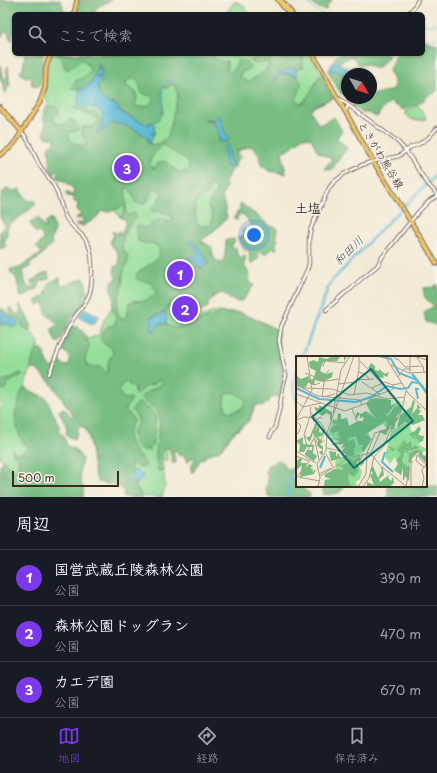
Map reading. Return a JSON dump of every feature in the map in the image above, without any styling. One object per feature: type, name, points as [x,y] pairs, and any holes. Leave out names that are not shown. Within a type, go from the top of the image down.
[{"type":"main road","points":[[74,12],[77,0]]},
{"type":"main road","points":[[278,0],[289,12]]},
{"type":"main road","points":[[281,0],[290,12]]},
{"type":"main road","points":[[0,155],[6,152],[13,145],[37,108],[43,96],[46,68],[50,56]]},
{"type":"main road","name":"ときがわ熊谷線","points":[[315,56],[346,107],[374,161]]},
{"type":"main road","name":"ときがわ熊谷線","points":[[315,56],[346,107],[374,161],[437,260]]},
{"type":"main road","points":[[0,107],[22,132]]},
{"type":"main road","name":"ときがわ熊谷線","points":[[411,220],[437,264]]},
{"type":"street","points":[[410,12],[413,10],[418,0]]},
{"type":"street","points":[[326,310],[344,293],[351,289],[378,266],[387,250],[411,220],[426,203],[437,195],[406,151],[396,141],[346,107],[340,99]]},
{"type":"street","points":[[270,437],[280,411],[286,376],[280,346],[280,334],[283,323],[308,268],[309,238],[311,228],[329,188],[333,182],[344,174],[362,165],[399,156],[411,147],[428,138],[437,128]]},
{"type":"street","points":[[22,132],[28,140],[40,166],[56,190],[65,216],[71,226],[88,242],[91,255],[92,282],[89,296],[71,321],[63,337],[49,374]]},
{"type":"green space","points":[[0,0],[60,0],[63,10],[68,12],[12,12],[12,40],[7,31],[0,38]]},
{"type":"green space","points":[[80,0],[112,0],[99,6],[93,12],[77,12]]},
{"type":"green space","points":[[310,0],[332,1],[328,4],[326,10],[317,7]]},
{"type":"green space","points":[[235,1],[244,6],[248,12],[227,12]]},
{"type":"green space","points":[[425,41],[437,44],[437,91],[429,95],[422,102],[404,110],[390,102],[376,117],[369,113],[362,113],[352,106],[354,104],[377,104],[377,93],[393,90],[394,80],[389,71],[396,56],[425,56]]},
{"type":"green space","points":[[25,56],[43,56],[40,84],[37,87],[31,84],[32,80],[30,77],[23,76],[21,74],[20,72],[23,68]]},
{"type":"green space","points":[[52,56],[311,56],[335,97],[309,109],[252,145],[238,151],[240,159],[236,162],[233,168],[210,180],[221,195],[225,215],[201,240],[212,247],[215,266],[223,291],[195,305],[201,317],[214,312],[241,313],[265,323],[277,332],[278,348],[284,373],[279,394],[268,392],[262,402],[255,405],[250,420],[232,435],[218,451],[207,455],[204,459],[185,456],[183,447],[166,447],[167,460],[161,460],[165,487],[162,497],[130,497],[92,450],[88,434],[80,422],[71,365],[78,330],[89,339],[99,335],[104,320],[115,302],[122,260],[122,235],[126,220],[120,217],[56,131],[45,95],[49,64]]},
{"type":"green space","points":[[58,56],[214,56],[217,60],[227,61],[227,72],[233,71],[238,60],[246,62],[250,66],[248,70],[242,72],[239,77],[248,82],[264,72],[269,65],[265,62],[256,63],[250,61],[255,56],[303,56],[303,67],[297,70],[294,68],[280,73],[276,77],[275,81],[280,75],[285,74],[290,74],[298,78],[301,84],[295,100],[300,103],[304,102],[320,75],[332,98],[316,105],[310,110],[319,125],[334,117],[342,131],[338,136],[337,141],[340,141],[347,148],[331,170],[324,169],[332,159],[318,152],[311,138],[303,137],[292,147],[282,152],[286,174],[269,171],[261,165],[259,155],[251,146],[237,151],[235,162],[236,166],[230,171],[225,181],[226,186],[222,197],[227,218],[201,242],[208,247],[218,262],[222,263],[224,261],[226,240],[234,239],[235,241],[231,247],[237,248],[236,250],[239,257],[246,257],[244,265],[250,275],[250,281],[254,285],[243,300],[240,301],[232,300],[223,293],[216,295],[208,303],[208,307],[201,312],[199,312],[191,299],[167,307],[166,314],[163,312],[162,314],[151,317],[154,333],[157,325],[161,324],[183,328],[222,313],[241,313],[278,330],[279,355],[284,373],[281,397],[274,396],[264,406],[255,405],[249,420],[231,434],[222,447],[203,456],[193,472],[191,472],[192,464],[195,459],[191,457],[188,462],[184,455],[179,456],[177,451],[173,451],[176,463],[173,464],[169,448],[163,449],[161,453],[160,458],[163,470],[158,471],[156,452],[160,422],[158,414],[154,408],[141,398],[144,394],[158,386],[163,381],[160,380],[145,387],[136,395],[134,392],[135,388],[129,385],[127,381],[122,384],[119,388],[123,398],[132,399],[126,408],[126,412],[133,419],[128,435],[129,440],[133,449],[146,464],[144,467],[140,467],[131,463],[133,479],[141,497],[123,497],[124,492],[118,486],[98,482],[95,476],[87,429],[84,426],[78,428],[77,435],[74,439],[66,435],[67,428],[59,411],[63,408],[71,417],[74,416],[51,383],[36,369],[31,369],[34,354],[39,349],[42,349],[50,368],[55,366],[59,360],[65,366],[68,366],[70,362],[69,356],[63,350],[64,343],[71,327],[78,327],[84,333],[90,347],[85,358],[87,366],[100,367],[107,373],[109,361],[113,354],[111,347],[102,342],[101,338],[102,333],[108,326],[115,324],[116,316],[112,307],[114,298],[110,287],[112,282],[115,281],[116,277],[114,272],[115,266],[119,265],[119,258],[110,242],[114,235],[112,232],[113,231],[117,234],[119,231],[120,234],[122,234],[125,225],[125,220],[120,217],[125,208],[123,206],[110,212],[100,212],[98,216],[83,226],[76,225],[77,223],[83,223],[83,220],[82,218],[77,219],[76,217],[81,215],[77,210],[78,203],[74,202],[74,197],[67,196],[66,192],[70,195],[74,194],[72,187],[58,178],[57,176],[59,174],[55,170],[54,176],[50,170],[50,154],[48,150],[49,146],[55,142],[54,138],[47,138],[44,134],[46,124],[43,118],[43,112],[46,107],[49,106],[57,108],[59,112],[53,117],[57,124],[64,123],[70,119],[74,120],[78,130],[69,132],[68,134],[72,142],[77,144],[86,146],[82,133],[82,127],[93,127],[97,122],[92,116],[73,108],[77,107],[98,115],[99,119],[102,121],[101,126],[97,131],[103,130],[115,123],[125,125],[145,136],[148,139],[148,143],[151,145],[168,137],[178,94],[175,89],[175,84],[167,88],[163,87],[162,114],[156,121],[147,125],[120,111],[115,104],[109,104],[102,99],[96,78],[96,76],[101,76],[102,73],[99,69],[97,69],[94,79],[86,87],[79,90],[79,88],[73,89],[72,86],[77,80],[83,78],[91,71],[88,65],[83,60],[69,69],[66,69],[63,61]],"holes":[[[131,79],[138,81],[142,93],[153,97],[150,104],[147,106],[137,107],[135,104],[137,100],[136,92],[126,86],[126,82]],[[206,119],[221,119],[228,139],[219,142],[219,136],[214,122],[210,122]],[[164,145],[183,157],[186,160],[189,169],[181,173],[163,161],[156,165],[153,169],[149,164],[154,153]],[[210,186],[213,186],[216,189],[216,193],[210,200],[208,206],[211,210],[212,222],[210,226],[198,225],[195,205],[199,198],[207,194]],[[125,188],[128,188],[131,191],[136,203],[143,204],[148,201],[152,188],[161,191],[162,194],[152,208],[152,211],[163,212],[173,217],[173,219],[171,222],[164,219],[159,220],[146,228],[136,227],[135,230],[138,241],[156,245],[160,252],[153,262],[137,274],[136,279],[146,281],[151,284],[156,293],[153,297],[147,300],[130,302],[124,319],[120,318],[117,309],[123,274],[128,261],[128,256],[122,248],[122,243],[124,234],[130,224],[137,217],[134,213],[128,215],[126,214]],[[234,392],[246,401],[240,410],[229,413],[226,409],[224,400],[225,395]]]},
{"type":"green space","points":[[337,56],[389,56],[378,68],[372,68],[367,64],[360,65],[354,58],[350,57],[340,62],[334,58]]},
{"type":"green space","points":[[0,64],[3,80],[7,78],[8,66],[10,86],[7,88],[6,94],[3,91],[3,85],[0,80]]},
{"type":"green space","points":[[329,70],[341,73],[341,94],[328,72]]},
{"type":"green space","points":[[418,105],[426,119],[415,120],[406,114],[406,112]]},
{"type":"green space","points":[[8,188],[14,191],[20,189],[27,200],[35,201],[36,204],[9,225],[4,243],[7,246],[0,249],[0,232],[5,225],[0,218],[0,200],[2,196],[1,194]]},
{"type":"green space","points":[[240,204],[270,226],[276,227],[277,229],[277,249],[272,248],[265,254],[261,251],[259,252],[259,258],[251,264],[248,249],[245,251],[239,242],[238,237],[242,236],[244,229],[247,230],[250,224],[246,217],[242,214],[238,216],[237,221],[234,218],[236,213],[240,211]]},
{"type":"green space","points":[[38,217],[44,228],[46,227],[45,223],[51,218],[52,219],[54,231],[51,239],[52,245],[40,257],[29,264],[31,266],[22,271],[28,288],[33,287],[34,284],[30,282],[48,272],[49,279],[41,281],[38,289],[28,293],[27,296],[21,297],[16,277],[11,273],[10,269],[20,268],[41,254],[36,247],[43,239],[41,233],[35,232],[30,223]]},
{"type":"green space","points":[[61,278],[61,286],[84,278],[88,294],[86,302],[71,319],[59,342],[56,342],[51,330],[58,324],[46,314],[44,302],[38,305],[35,302],[36,300],[45,296],[50,282]]},
{"type":"green space","points":[[437,284],[437,325],[426,322],[424,312],[434,306],[425,298],[423,288],[434,287]]},
{"type":"green space","points":[[20,304],[32,326],[31,331],[21,325],[22,323],[10,312],[9,309],[12,308],[14,313],[18,314],[21,312]]},
{"type":"green space","points":[[0,307],[22,321],[38,341],[39,346],[25,385],[20,409],[29,444],[20,468],[14,474],[0,458]]},
{"type":"green space","points":[[20,373],[23,374],[8,383],[5,390],[0,387],[0,381],[9,379]]},
{"type":"green space","points":[[25,388],[46,398],[59,425],[59,432],[64,436],[67,446],[73,448],[82,458],[80,480],[83,489],[83,497],[0,497],[0,466],[4,460],[14,471],[18,467],[19,459],[13,454],[12,449],[15,454],[23,452],[27,446],[20,438],[15,415],[20,395]]},
{"type":"green space","points":[[140,402],[152,412],[156,418],[152,447],[149,450],[140,450],[133,439],[133,431],[137,424],[138,417],[132,410]]},
{"type":"green space","points":[[279,460],[283,463],[286,469],[293,468],[291,474],[296,487],[300,487],[310,494],[310,497],[268,497],[268,493],[266,491],[268,478],[266,472],[267,466]]},
{"type":"green space","points":[[427,484],[428,487],[437,486],[437,497],[386,497],[388,495],[388,487],[427,487]]},
{"type":"green space","points":[[323,487],[344,487],[339,493],[324,495]]},
{"type":"water","points":[[334,60],[347,68],[341,68],[341,73],[329,70]]},
{"type":"water","points":[[99,64],[101,67],[99,69],[103,72],[101,76],[96,77],[102,79],[98,86],[101,98],[111,104],[116,105],[120,111],[130,117],[149,125],[150,123],[153,123],[155,126],[155,132],[154,134],[152,132],[151,134],[154,135],[150,143],[148,143],[148,139],[142,133],[115,123],[97,133],[101,126],[103,115],[96,108],[88,107],[85,109],[78,105],[79,90],[91,83]]},
{"type":"water","points":[[294,67],[297,77],[287,73],[280,75],[275,81],[273,81],[278,73]]},
{"type":"water","points":[[218,116],[220,117],[228,142],[220,142],[219,134],[214,122],[204,120],[213,120]]},
{"type":"water","points":[[224,145],[228,145],[230,160],[233,166],[227,167],[225,164]]},
{"type":"water","points":[[191,241],[200,248],[209,263],[201,269],[197,264],[187,259],[188,257],[196,257],[198,254],[194,247],[189,243]]},
{"type":"water","points":[[84,308],[99,316],[94,324],[80,318],[79,316]]},
{"type":"water","points":[[2,311],[16,320],[18,325],[13,327],[6,324],[0,325],[0,312]]},
{"type":"water","points":[[163,312],[166,314],[166,324],[161,324],[158,326],[154,333],[151,330],[152,322],[150,318],[162,314]]},
{"type":"water","points":[[134,470],[144,476],[135,486],[131,472]]},
{"type":"waterway","points":[[285,0],[294,12]]},
{"type":"waterway","points":[[307,0],[314,10],[318,12]]},
{"type":"waterway","points":[[425,24],[437,24]]},
{"type":"waterway","points":[[425,38],[437,39]]},
{"type":"waterway","points":[[164,100],[162,86],[163,84],[174,79]]},
{"type":"waterway","points":[[153,124],[160,114],[163,101]]},
{"type":"waterway","name":"和田川","points":[[302,356],[330,283],[388,222],[437,174]]},
{"type":"waterway","name":"和田川","points":[[296,373],[294,379],[296,398]]},
{"type":"waterway","points":[[248,386],[262,392]]},
{"type":"waterway","name":"和田川","points":[[287,497],[290,480],[296,463]]},
{"type":"place","name":"カエデ園","points":[[127,168]]},
{"type":"place","name":"国営武蔵丘陵森林公園","points":[[180,274]]},
{"type":"place","name":"森林公園ドッグラン","points":[[185,309]]},
{"type":"district","name":"土塩","points":[[308,208]]}]
